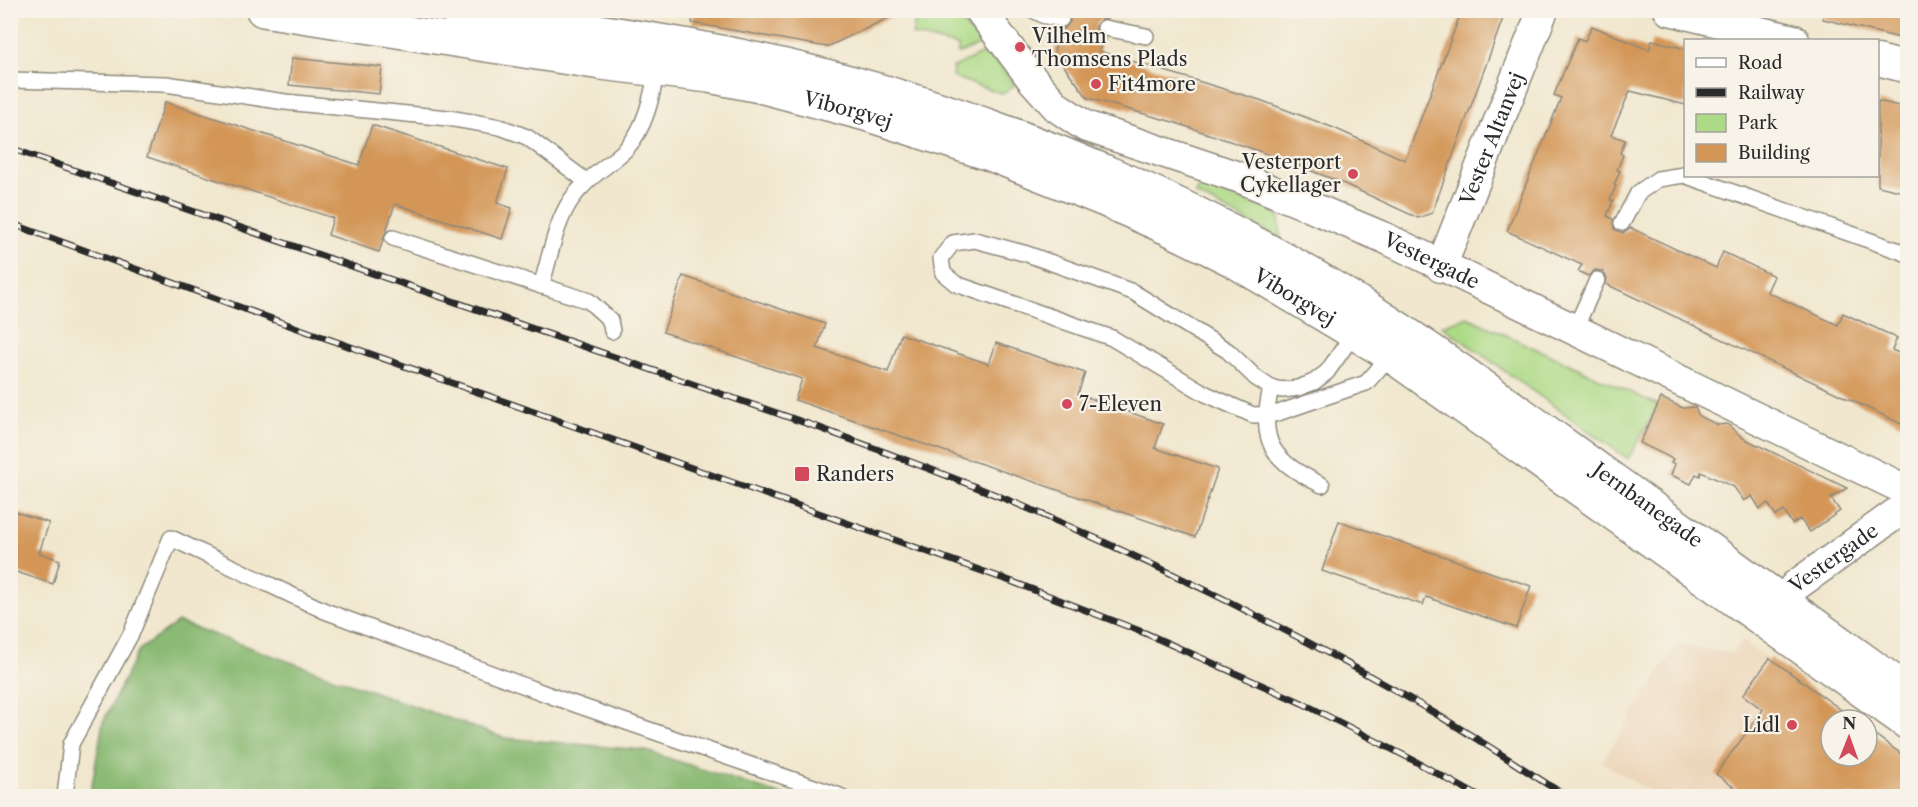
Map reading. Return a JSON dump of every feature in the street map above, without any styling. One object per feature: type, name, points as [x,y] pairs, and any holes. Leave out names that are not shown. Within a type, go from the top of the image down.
[{"type":"main road","name":"Viborgvej","points":[[263,10],[600,63],[659,55],[755,59],[874,90],[1000,131],[1115,176],[1306,272],[1385,320]]},
{"type":"main road","name":"Viborgvej","points":[[456,10],[659,55],[709,76],[760,86],[845,109],[939,137],[1019,165],[1170,229],[1233,260],[1389,353]]},
{"type":"main road","name":"Jernbanegade","points":[[1385,320],[1497,395],[1776,613],[1908,723]]},
{"type":"main road","name":"Jernbanegade","points":[[1389,353],[1776,613],[1908,692]]},
{"type":"street","name":"Vestergade","points":[[980,10],[1037,85],[1057,106],[1077,122],[1102,133],[1241,178],[1385,238],[1908,491]]},
{"type":"street","name":"Vester Altanvej","points":[[1441,267],[1543,10]]},
{"type":"street","points":[[1669,10],[1790,39]]},
{"type":"street","points":[[1879,60],[1908,68]]},
{"type":"street","name":"Vestergade","points":[[1776,613],[1795,586],[1908,503]]},
{"type":"lane","points":[[1033,10],[1045,16],[1061,19]]},
{"type":"lane","points":[[1105,28],[1146,36]]},
{"type":"lane","points":[[541,286],[560,223],[571,201],[586,181],[626,149],[635,135],[653,91],[659,55]]},
{"type":"lane","points":[[10,80],[166,84],[285,102],[448,117],[500,128],[526,138],[586,181]]},
{"type":"lane","points":[[1622,224],[1638,193],[1658,179],[1684,175]]},
{"type":"lane","points":[[1690,177],[1908,254]]},
{"type":"lane","points":[[393,238],[589,302],[610,320],[612,331]]},
{"type":"lane","points":[[975,240],[1027,254],[1133,292],[1228,351],[1256,378],[1271,388],[1283,390],[1298,388],[1314,382],[1327,372],[1355,332],[1385,320],[1389,353],[1377,372],[1366,383],[1265,416],[1253,415],[1206,394],[1112,338],[956,284],[943,273],[941,258],[952,243],[975,240]]},
{"type":"lane","points":[[1574,331],[1597,280]]},
{"type":"lane","points":[[1271,388],[1265,416],[1272,449],[1278,457],[1301,474],[1322,485]]},
{"type":"lane","points":[[65,796],[71,744],[131,634],[171,537],[325,611],[557,698],[840,796]]},
{"type":"shaded area","points":[[1743,641],[1835,708],[1819,708],[1819,768],[1879,768],[1879,758],[1907,761],[1907,796],[1657,796],[1602,762],[1677,645],[1731,653]]},
{"type":"green space","points":[[897,10],[952,11],[981,44],[958,54],[958,46],[912,35],[916,16],[896,13]]},
{"type":"green space","points":[[988,51],[1015,85],[1003,94],[952,77],[953,67]]},
{"type":"green space","points":[[1202,185],[1279,215],[1281,239],[1195,194]]},
{"type":"green space","points":[[1467,317],[1658,405],[1628,459],[1442,326]]},
{"type":"green space","points":[[178,622],[504,738],[643,750],[785,796],[90,796],[103,722],[139,650]]},
{"type":"building","points":[[693,10],[905,10],[827,47],[692,23]]},
{"type":"building","points":[[1065,10],[1108,10],[1107,18],[1101,19],[1096,26],[1096,32],[1103,37],[1099,51],[1260,100],[1334,128],[1405,160],[1462,10],[1506,10],[1432,213],[1418,218],[1338,181],[1256,150],[1173,122],[1088,98],[1054,53],[1059,29],[1065,28],[1070,21],[1070,15]]},
{"type":"building","points":[[1824,10],[1908,10],[1908,40],[1823,19]]},
{"type":"building","points":[[1592,26],[1649,50],[1652,40],[1684,48],[1684,104],[1630,91],[1611,135],[1625,140],[1620,153],[1623,155],[1617,170],[1620,171],[1610,200],[1613,201],[1607,216],[1613,219],[1614,229],[1623,233],[1631,228],[1716,268],[1723,252],[1774,276],[1767,292],[1838,325],[1843,313],[1897,338],[1892,350],[1908,357],[1908,427],[1606,284],[1607,278],[1602,271],[1595,270],[1588,276],[1578,271],[1582,265],[1507,231],[1561,98],[1554,95],[1578,38],[1585,41]]},
{"type":"building","points":[[292,58],[382,67],[379,94],[289,85]]},
{"type":"building","points":[[1879,101],[1908,108],[1908,193],[1878,186]]},
{"type":"building","points":[[165,102],[359,165],[372,125],[508,169],[497,203],[512,208],[502,239],[395,204],[379,252],[328,235],[333,218],[147,157]]},
{"type":"building","points":[[683,276],[825,324],[817,348],[888,372],[901,334],[989,364],[996,343],[1085,373],[1078,394],[1163,424],[1155,448],[1218,469],[1195,537],[795,400],[802,379],[663,332]]},
{"type":"building","points":[[1661,398],[1683,408],[1695,407],[1699,416],[1718,425],[1727,424],[1743,438],[1847,488],[1831,498],[1840,511],[1810,532],[1800,519],[1792,524],[1784,511],[1776,516],[1768,503],[1760,509],[1752,496],[1744,501],[1734,487],[1701,472],[1700,476],[1696,474],[1691,484],[1671,475],[1675,464],[1671,463],[1673,459],[1640,443]]},
{"type":"building","points":[[10,510],[49,523],[39,553],[60,560],[53,584],[10,570]]},
{"type":"building","points":[[1339,521],[1531,586],[1516,628],[1426,597],[1423,605],[1322,571]]},
{"type":"building","name":"Lidl","points":[[1770,658],[1839,708],[1819,708],[1819,768],[1879,768],[1879,738],[1908,759],[1908,796],[1746,796],[1716,774],[1763,710],[1743,695]]},
{"type":"railway","points":[[10,148],[817,427],[1013,502],[1092,536],[1242,608],[1340,659],[1436,714],[1566,796]]},
{"type":"railway","points":[[10,223],[272,319],[1013,582],[1145,633],[1302,703],[1478,796]]},
{"type":"place","name":"Vilhelm Thomsens Plads","points":[[1020,47]]},
{"type":"place","name":"Fit4more","points":[[1096,84]]},
{"type":"place","name":"Vesterport Cykellager","points":[[1353,174]]},
{"type":"place","name":"7-Eleven","points":[[1067,404]]},
{"type":"place","name":"Randers","points":[[802,474]]},
{"type":"place","name":"Lidl","points":[[1792,725]]}]
